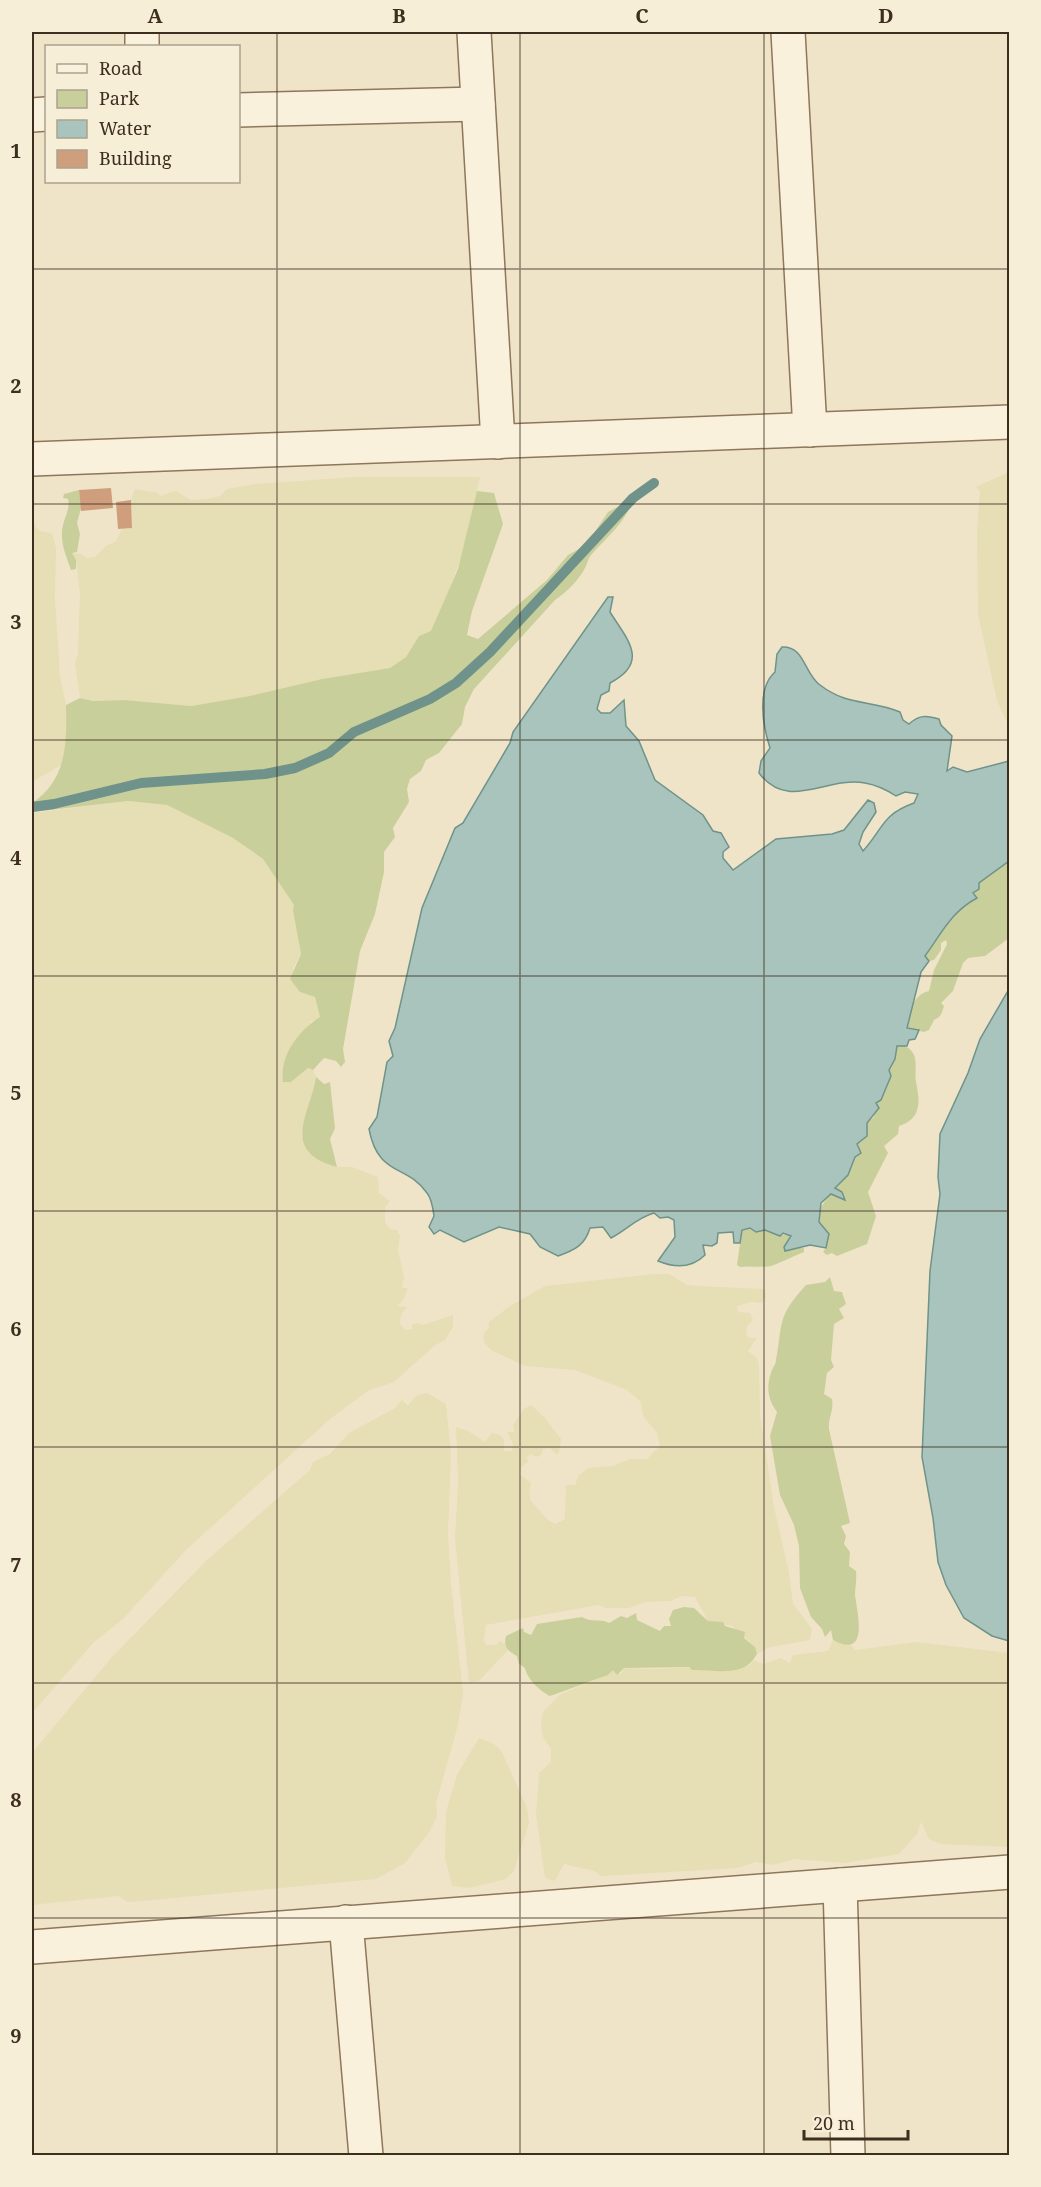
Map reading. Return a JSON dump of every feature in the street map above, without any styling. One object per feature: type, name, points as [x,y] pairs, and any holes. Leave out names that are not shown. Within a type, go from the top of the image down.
[{"type":"street","points":[[474,32],[498,442]]},
{"type":"street","points":[[788,32],[810,430]]},
{"type":"street","points":[[240,110],[478,104]]},
{"type":"street","points":[[32,459],[1010,422]]},
{"type":"street","points":[[32,1947],[1010,1872]]},
{"type":"street","points":[[840,1885],[848,2156]]},
{"type":"street","points":[[346,1922],[366,2156]]},
{"type":"shaded area","points":[[1010,472],[1009,726],[997,701],[978,614],[977,531],[980,491],[976,487]]},
{"type":"shaded area","points":[[355,477],[480,477],[465,547],[440,614],[431,632],[419,636],[406,657],[390,668],[322,679],[250,696],[191,706],[124,700],[93,701],[80,698],[75,664],[78,653],[80,593],[76,560],[72,553],[82,554],[86,558],[95,557],[106,546],[116,541],[122,529],[132,528],[131,500],[135,489],[158,493],[160,496],[176,491],[191,500],[220,496],[227,489],[256,484]]},
{"type":"shaded area","points":[[32,507],[35,526],[40,531],[52,533],[56,548],[55,599],[60,677],[66,705],[68,745],[61,765],[32,782]]},
{"type":"shaded area","points":[[128,801],[167,805],[233,838],[263,859],[294,905],[301,954],[293,968],[300,992],[315,997],[320,1017],[311,1022],[284,1061],[282,1073],[283,1082],[291,1082],[308,1068],[313,1070],[316,1077],[301,1135],[308,1152],[337,1167],[352,1167],[378,1177],[379,1193],[390,1201],[385,1207],[385,1222],[389,1229],[397,1230],[400,1236],[398,1250],[404,1278],[402,1287],[408,1289],[397,1306],[407,1307],[401,1315],[400,1324],[405,1330],[412,1329],[412,1325],[417,1323],[423,1325],[453,1315],[453,1327],[445,1340],[434,1346],[394,1382],[369,1390],[330,1419],[187,1549],[123,1619],[94,1642],[32,1713],[32,813]]},
{"type":"shaded area","points":[[669,1274],[687,1285],[764,1289],[766,1296],[762,1303],[751,1302],[737,1306],[738,1312],[750,1313],[753,1320],[747,1326],[746,1334],[749,1338],[757,1338],[748,1351],[757,1358],[759,1365],[760,1414],[774,1507],[789,1573],[793,1604],[812,1629],[810,1640],[770,1647],[757,1654],[751,1643],[732,1626],[708,1621],[695,1597],[681,1596],[671,1601],[645,1602],[629,1608],[606,1608],[598,1605],[486,1625],[484,1640],[486,1645],[497,1645],[499,1641],[504,1643],[508,1650],[479,1681],[469,1683],[455,1539],[458,1480],[456,1427],[468,1431],[485,1442],[492,1433],[500,1435],[504,1439],[504,1451],[512,1451],[513,1444],[507,1432],[514,1432],[513,1425],[524,1409],[531,1405],[544,1417],[561,1439],[559,1453],[556,1454],[550,1448],[543,1449],[541,1455],[536,1457],[531,1454],[527,1457],[528,1462],[521,1467],[520,1474],[531,1483],[529,1493],[531,1501],[548,1520],[555,1524],[565,1519],[566,1485],[575,1485],[579,1475],[589,1468],[613,1466],[630,1459],[647,1459],[660,1446],[657,1433],[643,1416],[641,1402],[627,1390],[575,1370],[525,1366],[491,1350],[484,1342],[484,1333],[489,1328],[489,1322],[510,1306],[545,1286]]},
{"type":"shaded area","points":[[427,1393],[446,1404],[451,1453],[448,1534],[463,1693],[458,1725],[436,1803],[437,1816],[430,1831],[405,1863],[376,1879],[142,1901],[128,1902],[118,1896],[32,1905],[32,1753],[112,1657],[207,1560],[310,1470],[313,1462],[330,1454],[349,1433],[395,1408],[402,1400],[408,1405],[417,1395]]},
{"type":"shaded area","points":[[833,1640],[841,1644],[850,1644],[855,1650],[917,1642],[1009,1653],[1009,1847],[940,1844],[929,1839],[921,1822],[917,1834],[899,1854],[844,1863],[795,1859],[773,1865],[756,1862],[737,1868],[601,1876],[594,1871],[564,1864],[555,1881],[545,1878],[536,1814],[539,1773],[551,1762],[551,1749],[543,1737],[541,1725],[543,1712],[561,1694],[608,1675],[613,1670],[621,1674],[624,1668],[750,1665],[754,1660],[763,1664],[781,1658],[790,1663],[793,1655],[828,1651]]},
{"type":"shaded area","points":[[479,1738],[494,1744],[502,1752],[527,1808],[529,1823],[514,1870],[506,1879],[469,1888],[452,1886],[445,1858],[446,1812],[457,1775]]},
{"type":"green space","points":[[79,490],[81,508],[77,523],[80,534],[77,552],[72,553],[76,560],[76,569],[71,570],[62,542],[62,528],[69,503],[68,499],[63,498],[64,494]]},
{"type":"green space","points":[[477,491],[494,493],[503,524],[472,611],[467,635],[478,639],[547,580],[568,555],[586,545],[608,512],[621,505],[628,511],[591,556],[576,581],[555,600],[474,689],[465,707],[462,724],[439,753],[426,760],[421,771],[410,779],[407,789],[409,802],[393,828],[395,837],[384,852],[384,872],[375,914],[360,951],[343,1049],[345,1062],[341,1067],[336,1061],[324,1058],[313,1070],[308,1068],[291,1082],[283,1082],[287,1053],[298,1036],[320,1017],[315,997],[300,992],[290,979],[301,954],[294,905],[263,859],[233,838],[167,805],[128,801],[32,812],[32,803],[44,794],[58,772],[65,747],[66,705],[80,698],[93,701],[124,700],[191,706],[250,696],[322,679],[390,668],[406,657],[419,636],[431,631],[458,569]]},
{"type":"green space","points":[[1009,861],[1009,938],[985,956],[968,958],[963,963],[953,991],[941,1003],[944,1006],[942,1013],[934,1020],[929,1030],[924,1032],[907,1028],[910,1011],[915,1001],[923,993],[929,991],[934,970],[947,944],[946,940],[941,943],[941,950],[934,960],[929,961],[925,957],[953,918],[977,898],[973,893],[979,883]]},
{"type":"green space","points":[[903,1045],[909,1048],[916,1061],[917,1111],[910,1121],[899,1126],[898,1134],[884,1146],[888,1153],[868,1192],[876,1216],[867,1244],[837,1256],[832,1253],[827,1255],[823,1252],[826,1248],[819,1220],[821,1208],[831,1194],[836,1195],[835,1188],[848,1175],[855,1157],[861,1153],[857,1144],[867,1136],[867,1123],[874,1117],[876,1102],[887,1088],[889,1070],[895,1059],[897,1046]]},
{"type":"green space","points":[[316,1077],[324,1084],[330,1082],[335,1128],[330,1139],[337,1167],[319,1160],[309,1152],[303,1142],[302,1131]]},
{"type":"green space","points":[[750,1228],[791,1236],[784,1247],[804,1248],[804,1252],[770,1266],[740,1267],[737,1265],[742,1230]]},
{"type":"green space","points":[[830,1277],[834,1291],[842,1292],[846,1304],[839,1309],[844,1318],[834,1324],[831,1360],[834,1367],[827,1373],[824,1394],[832,1399],[829,1429],[850,1523],[841,1526],[846,1536],[844,1544],[850,1552],[849,1566],[856,1571],[855,1595],[859,1622],[857,1639],[852,1644],[845,1645],[833,1640],[831,1630],[825,1637],[822,1629],[811,1617],[800,1588],[799,1546],[794,1525],[780,1495],[770,1436],[777,1412],[768,1388],[776,1362],[783,1320],[790,1305],[806,1285],[825,1282]]},
{"type":"green space","points":[[684,1607],[694,1608],[708,1621],[723,1622],[725,1626],[745,1632],[744,1638],[755,1647],[757,1654],[744,1667],[728,1671],[692,1670],[689,1667],[624,1668],[617,1675],[613,1670],[608,1675],[550,1696],[531,1681],[525,1668],[519,1664],[517,1656],[509,1650],[505,1643],[506,1636],[523,1628],[524,1632],[531,1635],[537,1624],[582,1617],[609,1623],[621,1616],[627,1618],[636,1613],[637,1620],[660,1631],[664,1626],[671,1626],[669,1619],[673,1610]]},
{"type":"water","points":[[608,597],[613,597],[610,612],[628,640],[632,658],[630,667],[610,683],[609,691],[601,695],[597,709],[601,713],[610,713],[624,700],[626,726],[639,741],[655,780],[703,815],[713,831],[721,833],[729,847],[723,852],[723,858],[733,870],[776,839],[832,834],[844,830],[868,800],[874,803],[876,812],[863,832],[859,844],[863,851],[889,817],[914,803],[918,794],[905,792],[896,796],[873,785],[850,782],[808,790],[782,790],[770,784],[759,773],[761,761],[770,748],[763,719],[763,698],[769,679],[775,672],[777,654],[782,647],[795,651],[815,680],[840,697],[900,712],[903,720],[909,724],[923,717],[939,719],[941,725],[952,736],[947,771],[953,767],[967,772],[1009,761],[1009,861],[979,883],[979,889],[973,893],[977,898],[954,916],[925,956],[929,961],[921,972],[907,1028],[919,1030],[915,1039],[909,1040],[907,1046],[897,1046],[895,1059],[889,1070],[891,1076],[881,1100],[876,1103],[879,1108],[867,1123],[867,1136],[857,1144],[861,1153],[855,1157],[848,1175],[835,1188],[842,1192],[845,1200],[831,1194],[821,1203],[819,1222],[829,1234],[826,1248],[810,1245],[785,1251],[784,1247],[791,1236],[783,1233],[780,1236],[765,1230],[756,1232],[750,1228],[742,1230],[740,1243],[734,1243],[733,1232],[718,1233],[717,1243],[712,1246],[703,1245],[705,1255],[700,1260],[683,1266],[671,1265],[658,1261],[675,1237],[674,1220],[668,1217],[660,1218],[654,1213],[611,1238],[603,1227],[590,1228],[585,1239],[578,1246],[558,1256],[540,1247],[530,1234],[499,1227],[464,1242],[440,1230],[434,1234],[429,1227],[434,1216],[429,1195],[411,1178],[386,1163],[373,1144],[369,1129],[377,1117],[387,1062],[393,1056],[389,1041],[395,1028],[422,908],[455,828],[463,823],[510,743],[513,732]]},
{"type":"water","points":[[1009,989],[1009,1641],[992,1636],[964,1618],[946,1585],[938,1562],[922,1457],[930,1271],[940,1194],[938,1177],[940,1134],[968,1073],[980,1039]]},
{"type":"building","points":[[111,488],[113,508],[81,511],[79,490]]},
{"type":"building","points":[[131,500],[132,528],[118,529],[116,502]]},
{"type":"waterway","points":[[32,807],[54,804],[141,783],[265,774],[295,768],[329,753],[354,732],[430,699],[456,683],[490,652],[633,498],[654,483]]}]
